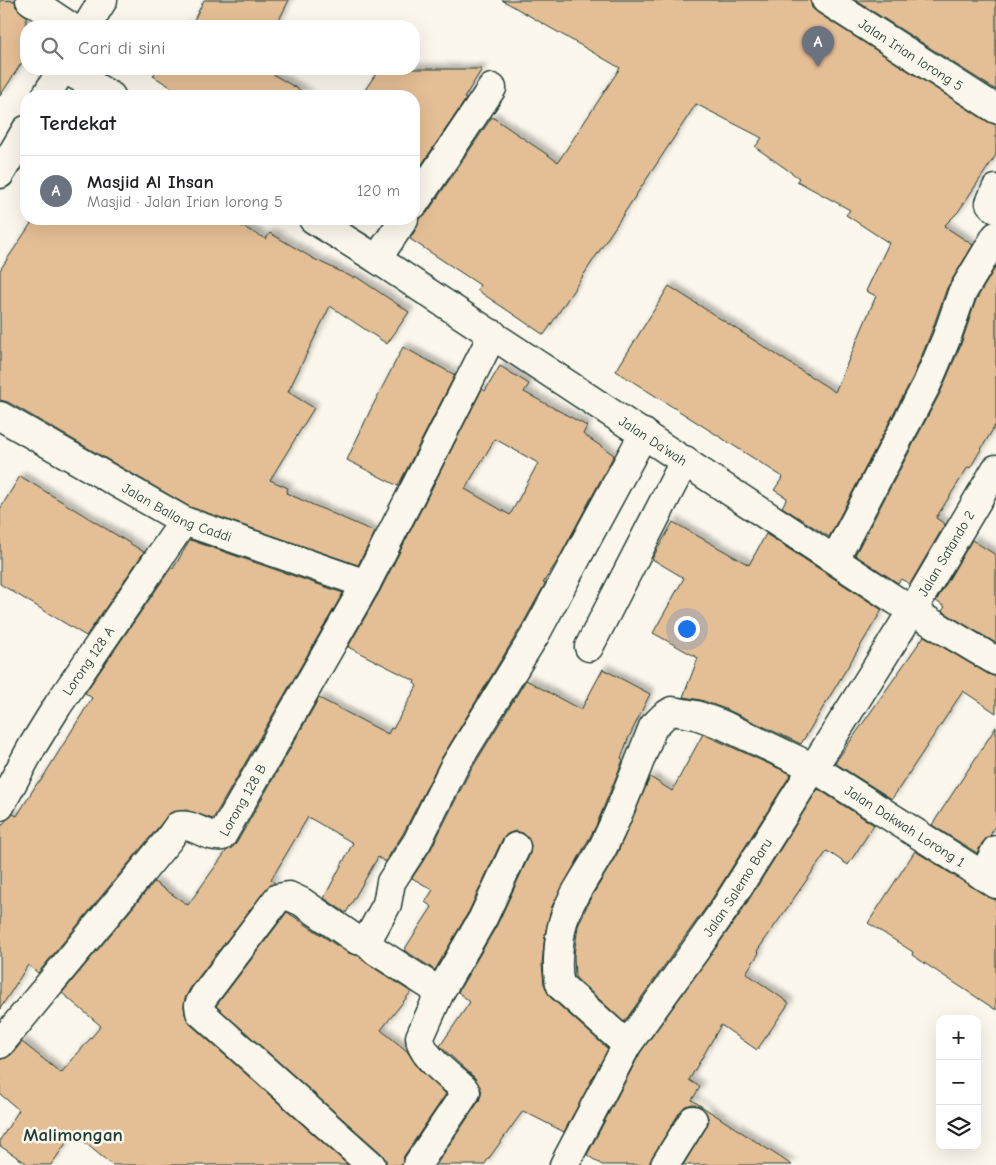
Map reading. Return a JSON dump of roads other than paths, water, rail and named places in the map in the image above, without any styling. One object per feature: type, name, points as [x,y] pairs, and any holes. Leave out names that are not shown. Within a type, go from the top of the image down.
[{"type":"street","points":[[30,0],[60,20]]},
{"type":"street","points":[[90,20],[102,0]]},
{"type":"street","name":"Jalan Irian lorong 5","points":[[827,0],[996,109]]},
{"type":"street","points":[[50,90],[59,75]]},
{"type":"street","points":[[73,75],[100,90]]},
{"type":"street","points":[[420,195],[492,88]]},
{"type":"street","points":[[0,174],[20,140]]},
{"type":"street","points":[[996,189],[990,203],[996,209]]},
{"type":"street","name":"Jalan Da'wah","points":[[323,225],[493,334],[912,610],[996,661]]},
{"type":"street","points":[[377,259],[400,225]]},
{"type":"street","points":[[835,559],[927,384],[946,339],[962,293],[996,236]]},
{"type":"street","points":[[366,584],[493,334]]},
{"type":"street","name":"Jalan Ballang Caddi","points":[[0,416],[184,522],[366,584]]},
{"type":"street","points":[[368,941],[385,908],[391,882],[417,842],[454,767],[535,635],[644,433]]},
{"type":"street","points":[[588,647],[685,460]]},
{"type":"street","name":"Jalan Satando 2","points":[[912,610],[996,469]]},
{"type":"street","name":"Lorong 128 A","points":[[0,806],[32,747],[58,705],[184,522]]},
{"type":"street","name":"Lorong 128 B","points":[[0,1044],[178,826],[184,825],[211,835],[222,836],[366,584]]},
{"type":"street","name":"Jalan Salemo Baru","points":[[564,1165],[627,1045],[698,948],[814,768],[912,610]]},
{"type":"street","name":"Jalan Dakwah Lorong 1","points":[[627,1045],[561,986],[557,970],[563,922],[573,899],[606,839],[653,727],[672,711],[696,715],[723,725],[814,768],[989,880]]},
{"type":"street","points":[[416,1165],[466,1094],[463,1088],[426,1055],[420,1043],[420,1037],[440,992],[493,900],[516,847]]},
{"type":"street","points":[[989,880],[996,850]]},
{"type":"street","points":[[371,1165],[200,1012],[199,1005],[278,898],[290,896],[302,902],[357,940],[368,941],[376,951],[440,992]]},
{"type":"street","points":[[665,1165],[693,1120]]},
{"type":"place","name":"Masjid Al Ihsan","points":[[818,67]]},
{"type":"district","name":"Malimongan","points":[[73,1135]]}]
